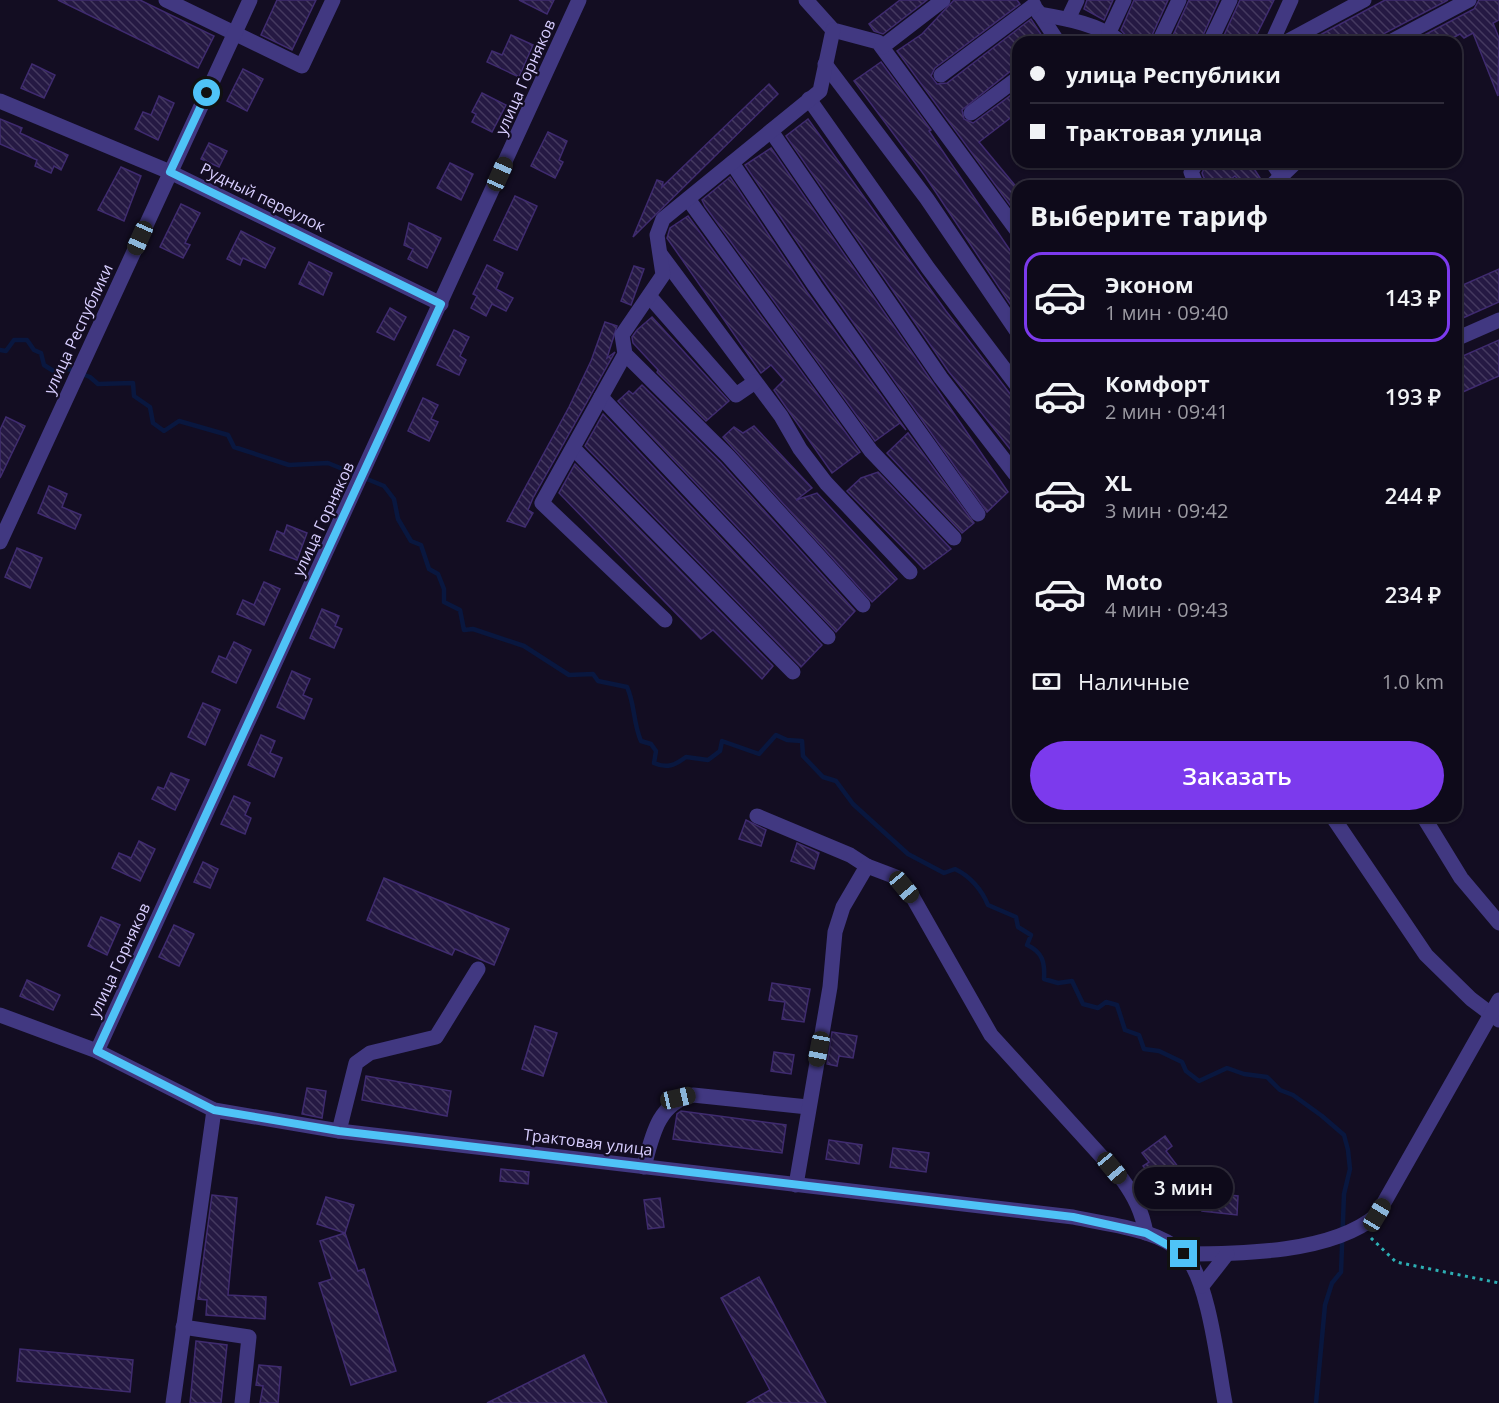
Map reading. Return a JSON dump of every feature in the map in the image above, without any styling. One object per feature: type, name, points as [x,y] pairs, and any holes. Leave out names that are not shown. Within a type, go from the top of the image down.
[{"type":"street","points":[[166,0],[302,66],[333,0]]},
{"type":"street","name":"улица Республики","points":[[0,542],[250,0]]},
{"type":"street","name":"улица Горняков","points":[[97,1051],[579,0]]},
{"type":"street","points":[[806,0],[833,30],[878,42],[1012,224]]},
{"type":"street","points":[[882,47],[943,0]]},
{"type":"street","points":[[1068,19],[1077,0]]},
{"type":"street","points":[[1109,32],[1124,0]]},
{"type":"street","points":[[1162,36],[1179,0]]},
{"type":"street","points":[[1213,36],[1230,0]]},
{"type":"street","points":[[1275,36],[1291,0]]},
{"type":"street","points":[[1297,36],[1364,0]]},
{"type":"street","points":[[1401,36],[1469,0]]},
{"type":"street","points":[[1034,6],[1109,32],[1114,36]]},
{"type":"street","points":[[1034,6],[1054,36]]},
{"type":"street","points":[[941,75],[1034,6]]},
{"type":"street","points":[[833,30],[820,91],[663,219],[657,235],[663,275],[622,335],[625,354],[728,456],[863,605]]},
{"type":"street","points":[[825,64],[927,199],[1012,324]]},
{"type":"street","points":[[971,113],[1012,82]]},
{"type":"street","points":[[809,99],[928,268],[1012,379]]},
{"type":"street","name":"Рудный переулок","points":[[0,101],[170,172],[441,304]]},
{"type":"street","points":[[771,131],[941,378],[1012,469]]},
{"type":"street","points":[[732,163],[815,286],[978,514]]},
{"type":"street","points":[[1278,180],[1290,168]]},
{"type":"street","points":[[688,199],[871,451],[954,538]]},
{"type":"street","points":[[660,253],[826,483],[910,573]]},
{"type":"street","points":[[650,297],[736,395],[755,382]]},
{"type":"street","points":[[1462,336],[1499,320]]},
{"type":"street","points":[[625,354],[542,503],[665,620]]},
{"type":"street","points":[[601,397],[828,637]]},
{"type":"street","points":[[573,448],[793,672]]},
{"type":"street","points":[[758,816],[896,877],[912,896],[991,1035],[1122,1179],[1142,1214],[1146,1233]]},
{"type":"street","points":[[1184,1254],[1227,1254],[1311,1244],[1361,1228],[1377,1215],[1496,1011],[1471,999],[1426,955],[1336,822]]},
{"type":"street","points":[[1427,822],[1461,878],[1499,923]]},
{"type":"street","points":[[796,1185],[830,987],[835,932],[843,907],[867,866]]},
{"type":"street","points":[[339,1131],[356,1063],[370,1053],[436,1037],[478,969]]},
{"type":"street","name":"Трактовая улица","points":[[0,1015],[97,1051],[214,1110],[339,1131],[1073,1217],[1146,1233],[1184,1254]]},
{"type":"street","points":[[644,1167],[654,1130],[667,1109],[678,1098],[693,1095],[808,1107]]},
{"type":"street","points":[[172,1403],[214,1110]]},
{"type":"street","points":[[1184,1254],[1196,1271],[1202,1286],[1225,1403]]},
{"type":"street","points":[[1202,1286],[1227,1254]]},
{"type":"street","points":[[183,1327],[249,1337],[242,1403]]},
{"type":"path","points":[[1361,1228],[1396,1262],[1499,1283]]},
{"type":"building","points":[[58,0],[140,0],[214,36],[198,68]]},
{"type":"building","points":[[277,0],[316,0],[292,50],[261,35]]},
{"type":"building","points":[[519,0],[554,0],[547,14]]},
{"type":"building","points":[[900,0],[927,0],[883,34],[874,31],[869,24]]},
{"type":"building","points":[[954,0],[1017,0],[1020,4],[935,68],[931,76],[937,84],[947,83],[1031,19],[1042,36],[1012,36],[1012,70],[962,110],[964,119],[973,123],[1012,94],[1012,117],[979,142],[1012,182],[1012,208],[897,51],[922,34]]},
{"type":"building","points":[[1087,0],[1113,0],[1104,20],[1084,9]]},
{"type":"building","points":[[1134,0],[1168,0],[1152,36],[1126,36],[1121,30]]},
{"type":"building","points":[[1189,0],[1219,0],[1203,36],[1173,36]]},
{"type":"building","points":[[1240,0],[1274,0],[1256,36],[1224,36]]},
{"type":"building","points":[[1385,0],[1448,0],[1385,33],[1383,36],[1318,36]]},
{"type":"building","points":[[1479,0],[1499,0],[1499,20],[1493,23],[1499,38],[1498,96],[1473,33],[1464,38],[1460,34],[1422,36],[1474,9]]},
{"type":"building","points":[[511,35],[533,45],[519,77],[487,62],[492,51],[502,55]]},
{"type":"building","points":[[881,62],[931,130],[929,131],[1012,253],[1012,307],[925,176],[854,81]]},
{"type":"building","points":[[32,64],[55,75],[44,98],[21,88]]},
{"type":"building","points":[[243,69],[263,79],[247,111],[227,101]]},
{"type":"building","points":[[769,84],[778,94],[633,237],[657,180],[663,182],[662,187]]},
{"type":"building","points":[[482,93],[506,105],[492,132],[472,122],[476,114],[472,112]]},
{"type":"building","points":[[159,96],[174,103],[158,140],[135,129],[143,112],[151,115]]},
{"type":"building","points":[[0,119],[22,128],[20,133],[68,155],[61,170],[54,166],[51,173],[35,166],[37,160],[0,144]]},
{"type":"building","points":[[808,119],[946,311],[1012,396],[1012,451],[949,372],[786,136]]},
{"type":"building","points":[[548,132],[567,141],[559,160],[563,162],[555,178],[531,166]]},
{"type":"building","points":[[209,143],[227,151],[219,167],[201,159]]},
{"type":"building","points":[[771,148],[1008,492],[987,512],[823,280],[745,165]]},
{"type":"building","points":[[450,163],[473,174],[461,200],[437,188]]},
{"type":"building","points":[[121,167],[141,176],[124,221],[98,210]]},
{"type":"building","points":[[1204,168],[1254,168],[1261,180],[1239,180],[1235,176],[1230,180],[1205,180],[1202,173]]},
{"type":"building","points":[[730,177],[807,292],[906,430],[900,423],[875,441],[705,206],[702,200]]},
{"type":"building","points":[[515,196],[537,206],[517,250],[494,240]]},
{"type":"building","points":[[181,204],[200,213],[185,243],[190,245],[183,258],[160,247]]},
{"type":"building","points":[[688,216],[860,452],[832,473],[774,390],[784,380],[771,365],[761,373],[667,238],[670,228]]},
{"type":"building","points":[[409,223],[441,238],[427,268],[408,259],[413,249],[404,245]]},
{"type":"building","points":[[241,231],[275,248],[265,268],[243,258],[240,265],[227,259]]},
{"type":"building","points":[[309,262],[332,273],[323,295],[299,284]]},
{"type":"building","points":[[487,265],[503,273],[496,289],[513,298],[506,311],[492,304],[486,316],[471,308],[477,296],[473,294]]},
{"type":"building","points":[[634,266],[644,269],[631,305],[621,301]]},
{"type":"building","points":[[1499,269],[1499,302],[1462,318],[1462,285]]},
{"type":"building","points":[[390,308],[406,317],[394,340],[377,332]]},
{"type":"building","points":[[652,317],[729,401],[706,421],[657,372],[658,370],[633,343],[632,337],[637,330]]},
{"type":"building","points":[[605,322],[617,326],[607,358],[615,352],[533,498],[528,510],[533,513],[525,527],[507,521],[569,407],[591,361]]},
{"type":"building","points":[[454,330],[469,337],[460,356],[466,360],[459,375],[437,365]]},
{"type":"building","points":[[1499,340],[1499,376],[1462,392],[1462,356]]},
{"type":"building","points":[[642,385],[721,463],[855,611],[836,632],[618,401],[629,391],[633,394]]},
{"type":"building","points":[[423,398],[438,405],[431,419],[438,422],[429,441],[408,431]]},
{"type":"building","points":[[603,414],[822,645],[801,667],[585,446]]},
{"type":"building","points":[[6,417],[25,426],[0,478],[0,430]]},
{"type":"building","points":[[754,426],[812,488],[796,500],[817,493],[897,579],[872,602],[723,437],[734,427],[743,433]]},
{"type":"building","points":[[908,433],[974,523],[962,533],[887,453]]},
{"type":"building","points":[[575,464],[773,666],[762,679],[713,630],[701,639],[559,493]]},
{"type":"building","points":[[878,472],[951,549],[924,569],[847,491],[861,478]]},
{"type":"building","points":[[49,486],[67,494],[62,507],[81,515],[75,529],[38,513]]},
{"type":"building","points":[[287,525],[307,533],[297,560],[270,550],[277,531],[284,534]]},
{"type":"building","points":[[17,548],[42,558],[30,588],[5,577]]},
{"type":"building","points":[[264,582],[280,589],[264,625],[237,614],[243,600],[254,605]]},
{"type":"building","points":[[322,609],[339,616],[335,626],[342,629],[334,648],[310,638]]},
{"type":"building","points":[[234,642],[251,650],[236,683],[212,672],[219,656],[226,659]]},
{"type":"building","points":[[292,671],[310,679],[303,695],[312,699],[304,719],[277,707]]},
{"type":"building","points":[[203,703],[220,710],[205,745],[188,737]]},
{"type":"building","points":[[261,735],[275,741],[270,753],[282,758],[274,777],[248,765]]},
{"type":"building","points":[[171,773],[189,780],[175,810],[152,799],[158,787],[164,789]]},
{"type":"building","points":[[234,796],[250,803],[245,815],[251,818],[245,834],[221,824]]},
{"type":"building","points":[[746,820],[766,830],[761,846],[739,839]]},
{"type":"building","points":[[139,841],[155,849],[140,881],[112,868],[119,853],[131,858]]},
{"type":"building","points":[[797,843],[819,853],[814,869],[791,861]]},
{"type":"building","points":[[203,862],[218,869],[210,888],[194,882]]},
{"type":"building","points":[[384,878],[509,929],[494,965],[455,949],[452,955],[367,920]]},
{"type":"building","points":[[101,917],[120,925],[107,955],[88,946]]},
{"type":"building","points":[[174,925],[194,934],[179,966],[159,957]]},
{"type":"building","points":[[27,980],[60,995],[53,1010],[20,996]]},
{"type":"building","points":[[772,983],[810,989],[804,1022],[782,1019],[785,1002],[769,1000]]},
{"type":"building","points":[[535,1026],[557,1033],[543,1076],[522,1069]]},
{"type":"building","points":[[832,1032],[857,1036],[853,1058],[839,1056],[837,1066],[827,1064]]},
{"type":"building","points":[[774,1052],[794,1055],[791,1074],[771,1071]]},
{"type":"building","points":[[366,1076],[451,1091],[447,1116],[362,1100]]},
{"type":"building","points":[[307,1088],[326,1091],[322,1118],[302,1114]]},
{"type":"building","points":[[681,1111],[786,1125],[782,1153],[673,1139],[677,1114]]},
{"type":"building","points":[[1165,1136],[1172,1146],[1166,1151],[1179,1168],[1157,1184],[1143,1166],[1149,1162],[1142,1153]]},
{"type":"building","points":[[829,1140],[862,1145],[859,1164],[826,1159]]},
{"type":"building","points":[[893,1148],[929,1153],[926,1172],[890,1167]]},
{"type":"building","points":[[501,1169],[529,1172],[528,1184],[500,1181]]},
{"type":"building","points":[[1204,1192],[1238,1196],[1237,1215],[1202,1211]]},
{"type":"building","points":[[212,1195],[237,1198],[228,1295],[266,1297],[265,1319],[206,1315],[207,1300],[198,1299]]},
{"type":"building","points":[[326,1197],[354,1205],[345,1233],[317,1224]]},
{"type":"building","points":[[660,1198],[664,1227],[648,1229],[644,1200]]},
{"type":"building","points":[[345,1233],[358,1271],[364,1269],[396,1371],[351,1385],[319,1283],[332,1279],[320,1241]]},
{"type":"building","points":[[759,1277],[826,1403],[747,1403],[770,1390],[721,1298]]},
{"type":"building","points":[[196,1341],[227,1345],[221,1403],[190,1403]]},
{"type":"building","points":[[20,1349],[133,1360],[130,1392],[17,1381]]},
{"type":"building","points":[[584,1355],[607,1403],[487,1403]]},
{"type":"building","points":[[259,1365],[281,1367],[278,1403],[260,1403],[263,1386],[256,1385]]},
{"type":"waterway","points":[[0,350],[6,351],[14,340],[27,340],[34,350],[41,353],[44,365],[55,372],[68,369],[90,377],[98,384],[133,383],[134,396],[150,407],[153,423],[164,431],[179,421],[228,435],[234,447],[289,465],[328,463],[384,486],[394,499],[398,519],[411,541],[421,545],[429,569],[438,574],[444,589],[444,602],[460,610],[464,630],[473,629],[524,646],[569,675],[593,674],[598,681],[627,687],[641,741],[651,744],[656,751],[654,763],[663,766],[671,765],[686,757],[708,760],[720,751],[722,741],[759,754],[776,735],[787,740],[802,741],[803,756],[823,777],[836,781],[853,804],[908,854],[944,873],[955,869],[966,875],[975,884],[988,905],[1016,917],[1018,927],[1031,935],[1027,945],[1037,951],[1042,959],[1044,979],[1058,983],[1072,981],[1083,1004],[1098,1008],[1106,1002],[1117,1005],[1125,1030],[1139,1035],[1144,1049],[1159,1051],[1182,1062],[1186,1071],[1199,1081],[1227,1068],[1244,1074],[1267,1077],[1280,1090],[1293,1095],[1322,1116],[1344,1135],[1350,1169],[1344,1194],[1341,1272],[1332,1283],[1325,1305],[1316,1403]]},
{"type":"route","points":[[207,93],[170,172],[441,304],[97,1051],[214,1110],[339,1131],[1073,1217],[1146,1233],[1184,1254]]}]
